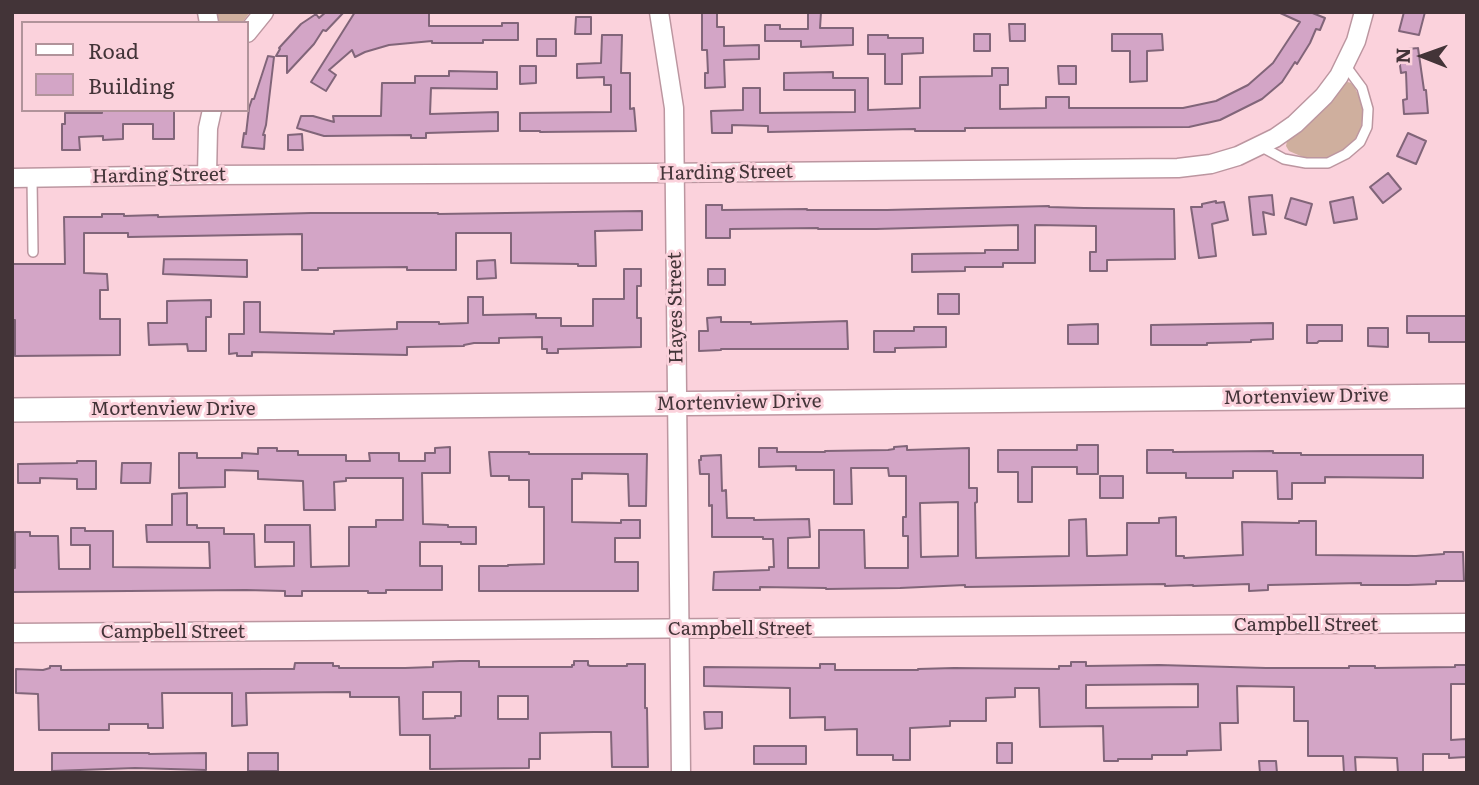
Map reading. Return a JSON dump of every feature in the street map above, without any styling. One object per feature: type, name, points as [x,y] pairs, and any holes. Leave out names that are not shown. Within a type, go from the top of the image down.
[{"type":"street","points":[[248,32],[264,12]]},
{"type":"street","name":"Hayes Street","points":[[659,12],[674,108],[676,173],[674,222],[681,773]]},
{"type":"street","name":"Harding Street","points":[[12,178],[1178,168],[1211,164],[1260,146],[1295,124],[1312,109],[1345,65],[1356,41],[1364,12]]},
{"type":"street","points":[[206,175],[207,140],[212,112]]},
{"type":"street","name":"Mortenview Drive","points":[[12,410],[1467,396]]},
{"type":"street","name":"Campbell Street","points":[[12,633],[1467,624]]},
{"type":"lane","points":[[1260,146],[1284,159],[1328,163],[1346,154],[1360,142],[1367,127],[1368,109],[1362,88],[1345,65]]},
{"type":"lane","points":[[32,178],[33,252]]},
{"type":"shaded area","points":[[212,12],[250,12],[243,21],[214,21]]},
{"type":"shaded area","points":[[1348,82],[1355,88],[1361,101],[1363,115],[1360,132],[1349,147],[1332,157],[1316,159],[1289,151],[1287,141],[1308,124],[1344,83]]},
{"type":"building","points":[[326,12],[344,12],[326,31],[323,30],[287,73],[287,56],[276,56],[279,48],[301,24],[316,14],[319,18]]},
{"type":"building","points":[[355,12],[429,12],[429,26],[502,26],[502,23],[518,23],[518,40],[483,40],[483,43],[432,41],[389,45],[355,57],[352,50],[329,70],[336,75],[326,91],[311,82]]},
{"type":"building","points":[[702,12],[717,12],[717,27],[724,27],[724,46],[759,45],[759,59],[724,60],[725,87],[705,88],[705,73],[708,73],[707,50],[702,50]]},
{"type":"building","points":[[808,12],[821,12],[820,28],[853,28],[853,45],[801,47],[801,41],[765,41],[765,25],[780,25],[780,29],[808,29]]},
{"type":"building","points":[[1278,12],[1310,12],[1325,18],[1297,64],[1295,62],[1282,82],[1262,99],[1220,120],[1189,127],[768,132],[768,126],[732,125],[732,133],[712,133],[711,111],[743,110],[743,88],[760,88],[760,113],[855,112],[855,90],[784,90],[784,73],[833,72],[833,78],[868,78],[868,110],[920,108],[920,77],[992,76],[992,68],[1008,68],[1008,85],[1000,85],[1000,109],[1046,108],[1046,97],[1069,97],[1069,108],[1183,108],[1216,101],[1248,85],[1273,63],[1300,22]]},
{"type":"building","points":[[1404,12],[1425,12],[1419,35],[1399,31]]},
{"type":"building","points":[[576,17],[591,17],[591,34],[575,34]]},
{"type":"building","points":[[1009,24],[1025,24],[1025,41],[1010,41]]},
{"type":"building","points":[[974,34],[990,34],[990,51],[974,51]]},
{"type":"building","points":[[1112,34],[1162,34],[1163,50],[1147,51],[1147,81],[1130,82],[1130,51],[1112,51]]},
{"type":"building","points":[[602,35],[622,35],[621,73],[630,73],[630,109],[634,108],[636,131],[520,131],[520,113],[611,112],[611,85],[604,85],[604,77],[577,78],[577,64],[601,63]]},
{"type":"building","points":[[868,35],[923,38],[923,53],[902,54],[902,84],[885,84],[885,54],[868,54]]},
{"type":"building","points":[[537,39],[556,39],[556,56],[537,56]]},
{"type":"building","points":[[1418,48],[1428,113],[1404,114],[1403,100],[1407,99],[1406,72],[1401,73],[1398,50]]},
{"type":"building","points":[[268,56],[274,57],[263,135],[264,149],[242,147],[249,108]]},
{"type":"building","points":[[520,66],[536,66],[536,83],[520,84]]},
{"type":"building","points":[[1058,66],[1076,66],[1076,84],[1059,84]]},
{"type":"building","points":[[449,71],[497,72],[497,89],[431,88],[430,114],[498,112],[498,131],[426,133],[426,138],[411,138],[411,135],[324,136],[297,128],[301,116],[313,116],[334,122],[333,116],[381,116],[382,83],[415,83],[415,76],[449,76]]},
{"type":"building","points":[[174,112],[174,139],[153,139],[153,124],[123,124],[123,139],[79,137],[80,150],[62,150],[62,124],[65,124],[65,113]]},
{"type":"building","points":[[1408,133],[1426,141],[1416,164],[1397,156]]},
{"type":"building","points":[[302,134],[303,150],[288,150],[288,135]]},
{"type":"building","points":[[1388,173],[1401,189],[1383,203],[1370,187]]},
{"type":"building","points":[[1272,195],[1274,215],[1263,212],[1266,234],[1253,235],[1249,197]]},
{"type":"building","points":[[1353,197],[1357,219],[1334,223],[1330,202]]},
{"type":"building","points":[[1291,198],[1312,204],[1306,225],[1285,218]]},
{"type":"building","points":[[1224,202],[1228,220],[1212,224],[1216,256],[1199,258],[1191,207],[1202,207],[1202,204]]},
{"type":"building","points":[[706,205],[722,205],[722,210],[1049,206],[1174,209],[1175,259],[1107,260],[1107,271],[1090,271],[1090,252],[1096,252],[1096,226],[1035,225],[1035,263],[1003,263],[1003,267],[965,267],[965,271],[912,272],[912,254],[1018,250],[1018,225],[730,229],[730,238],[706,238]]},
{"type":"building","points":[[642,211],[642,230],[595,231],[596,266],[511,263],[511,233],[456,233],[456,270],[407,270],[407,267],[302,270],[302,234],[128,237],[128,233],[84,233],[84,273],[107,274],[108,290],[100,290],[100,319],[120,319],[120,355],[15,356],[12,264],[65,264],[64,217],[102,217],[102,214],[158,217],[311,213]]},
{"type":"building","points":[[164,259],[247,260],[247,277],[163,274]]},
{"type":"building","points":[[495,260],[496,278],[477,279],[477,261]]},
{"type":"building","points":[[624,269],[641,269],[641,286],[637,286],[637,318],[641,318],[641,347],[558,349],[558,353],[547,353],[547,349],[542,349],[542,337],[499,338],[499,343],[474,343],[464,346],[407,347],[407,355],[252,352],[252,356],[229,354],[229,334],[244,334],[244,302],[260,302],[260,332],[334,334],[334,331],[397,329],[397,322],[468,323],[468,297],[483,297],[483,315],[536,314],[536,318],[561,318],[561,326],[593,326],[593,299],[624,299]]},
{"type":"building","points":[[708,269],[725,269],[725,285],[708,285]]},
{"type":"building","points":[[938,294],[959,294],[959,314],[938,314]]},
{"type":"building","points":[[211,300],[211,317],[206,317],[206,351],[188,351],[187,344],[149,345],[148,323],[167,323],[167,301]]},
{"type":"building","points":[[1407,316],[1467,316],[1467,342],[1429,342],[1429,333],[1407,333]]},
{"type":"building","points":[[721,317],[721,322],[751,324],[847,321],[848,349],[699,351],[699,331],[708,331],[707,318]]},
{"type":"building","points":[[1273,323],[1273,339],[1207,345],[1151,345],[1151,325]]},
{"type":"building","points":[[1098,324],[1098,344],[1068,344],[1068,325]]},
{"type":"building","points":[[1307,325],[1342,325],[1342,341],[1307,343]]},
{"type":"building","points":[[914,327],[946,327],[946,347],[895,348],[895,352],[874,352],[874,331],[914,331]]},
{"type":"building","points":[[1368,328],[1388,328],[1388,347],[1368,346]]},
{"type":"building","points":[[1077,445],[1098,445],[1098,474],[1077,474],[1077,467],[1032,467],[1032,502],[1018,502],[1018,472],[998,472],[998,450],[1077,450]]},
{"type":"building","points":[[907,446],[907,450],[969,448],[969,488],[977,488],[976,558],[1069,556],[1069,520],[1086,519],[1087,556],[1095,556],[1127,555],[1127,523],[1159,523],[1159,518],[1176,517],[1176,556],[1184,558],[1243,555],[1242,522],[1316,521],[1316,555],[1416,556],[1463,552],[1464,581],[1408,585],[1268,585],[1268,590],[1249,591],[1249,584],[965,585],[826,589],[760,587],[760,590],[713,590],[714,572],[769,570],[769,567],[774,567],[773,539],[712,537],[709,474],[700,474],[701,456],[721,455],[722,491],[726,490],[727,518],[809,519],[810,537],[788,538],[788,568],[819,568],[819,530],[864,530],[865,568],[908,568],[908,536],[903,536],[906,476],[889,476],[888,468],[851,468],[852,504],[834,504],[834,470],[796,470],[796,466],[759,467],[759,448],[777,448],[777,452],[825,452],[888,450]],"holes":[[[958,502],[958,556],[921,557],[920,503]]]},
{"type":"building","points":[[450,447],[450,473],[422,473],[423,524],[476,527],[476,544],[420,542],[420,566],[442,566],[442,590],[386,590],[386,593],[302,591],[302,596],[285,596],[285,591],[246,590],[12,592],[15,532],[30,532],[30,536],[58,536],[59,569],[90,569],[90,545],[71,545],[71,528],[113,531],[113,567],[210,568],[209,542],[147,542],[146,525],[172,525],[172,494],[187,493],[187,525],[197,525],[197,528],[224,528],[224,534],[254,534],[255,567],[294,566],[294,542],[265,542],[265,525],[310,525],[311,567],[349,566],[349,527],[376,527],[376,520],[403,520],[403,478],[346,478],[346,481],[334,482],[335,510],[304,510],[303,481],[258,479],[258,471],[225,470],[225,487],[179,488],[179,453],[197,453],[197,458],[242,458],[242,453],[258,454],[258,448],[277,448],[277,451],[298,451],[298,455],[346,455],[346,461],[370,461],[369,453],[399,453],[399,461],[425,461],[425,453],[435,453],[435,448]]},
{"type":"building","points":[[1147,450],[1273,451],[1301,455],[1423,455],[1423,478],[1325,477],[1325,483],[1292,483],[1292,499],[1278,499],[1277,471],[1233,471],[1233,478],[1186,478],[1186,473],[1147,473]]},
{"type":"building","points":[[489,452],[647,454],[646,506],[629,506],[628,474],[582,473],[582,479],[572,479],[572,522],[621,523],[621,520],[640,520],[640,538],[615,538],[615,562],[638,562],[638,591],[479,591],[479,566],[544,564],[544,507],[529,507],[529,480],[491,476]]},
{"type":"building","points":[[96,461],[96,489],[77,489],[77,479],[40,478],[40,483],[18,483],[18,464]]},
{"type":"building","points":[[122,463],[151,463],[150,483],[121,483]]},
{"type":"building","points":[[1100,476],[1123,476],[1123,498],[1100,498]]},
{"type":"building","points":[[479,661],[479,667],[572,667],[574,661],[588,661],[590,666],[645,664],[648,767],[612,767],[611,732],[594,732],[540,733],[540,759],[529,759],[529,768],[430,769],[430,735],[400,735],[399,697],[350,697],[350,692],[246,693],[247,725],[232,726],[232,693],[162,693],[163,728],[148,728],[148,724],[109,724],[109,730],[39,730],[38,694],[16,693],[16,669],[43,670],[50,666],[61,666],[61,670],[294,669],[295,663],[333,663],[333,666],[339,668],[405,668],[433,667],[433,662]],"holes":[[[423,692],[461,692],[461,716],[423,719]],[[498,696],[528,696],[528,719],[498,719]]]},
{"type":"building","points":[[1071,662],[1086,662],[1086,666],[1266,668],[1467,665],[1467,684],[1451,684],[1451,740],[1466,739],[1466,757],[1449,758],[1449,754],[1423,754],[1423,773],[1398,773],[1397,758],[1355,757],[1356,773],[1344,773],[1343,756],[1308,756],[1308,721],[1294,721],[1294,687],[1237,686],[1238,723],[1220,723],[1221,750],[1187,751],[1187,755],[1152,755],[1152,759],[1104,761],[1103,726],[1040,727],[1039,688],[1015,688],[1015,697],[986,698],[986,721],[950,721],[950,726],[910,728],[910,760],[893,760],[893,755],[857,755],[857,729],[825,730],[825,717],[790,718],[790,688],[704,686],[704,667],[820,668],[820,664],[835,664],[835,670],[918,670],[1059,669],[1059,666],[1071,666]],"holes":[[[1198,684],[1198,707],[1086,708],[1086,685]]]},
{"type":"building","points":[[704,712],[722,712],[722,728],[705,729]]},
{"type":"building","points":[[997,743],[1012,743],[1012,763],[997,763]]},
{"type":"building","points":[[754,746],[806,746],[806,764],[754,764]]},
{"type":"building","points":[[52,753],[206,753],[206,770],[135,768],[52,771]]},
{"type":"building","points":[[248,753],[278,753],[278,771],[248,771]]},
{"type":"building","points":[[1259,761],[1276,761],[1277,773],[1260,773]]}]
